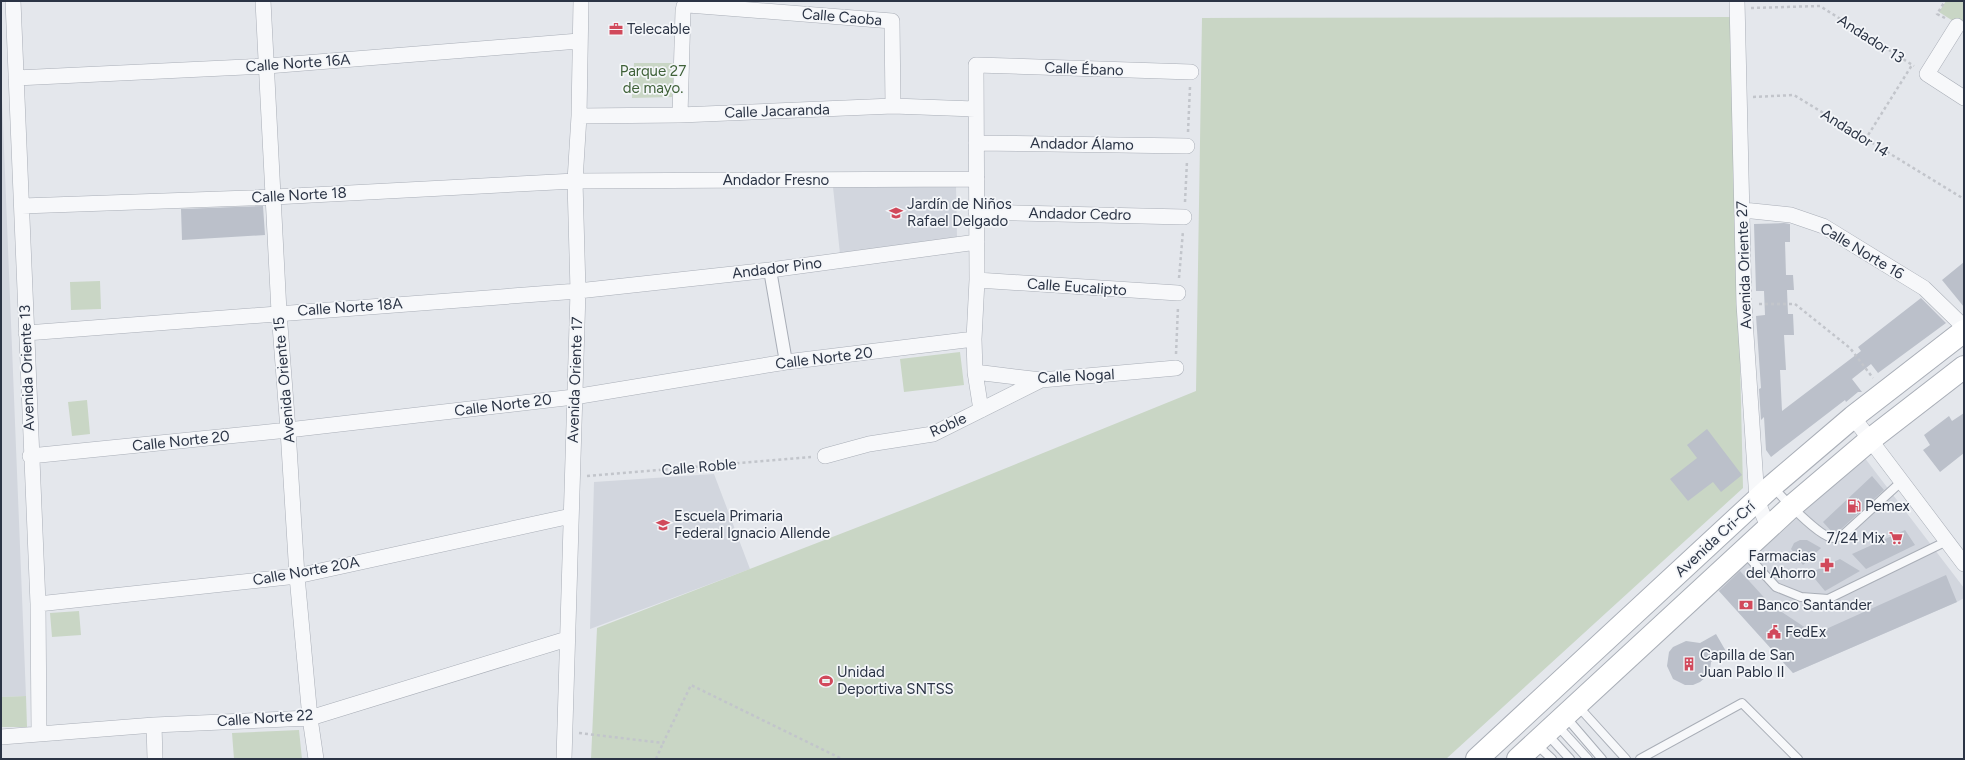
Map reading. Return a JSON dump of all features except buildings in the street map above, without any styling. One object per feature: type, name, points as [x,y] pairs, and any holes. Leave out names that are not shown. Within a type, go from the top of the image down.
[{"type":"main road","name":"Avenida Cri-Crí","points":[[1477,759],[1764,493],[1853,417],[1964,331]]},
{"type":"main road","name":"Avenida Cri-Crí","points":[[1518,759],[1768,527],[1871,439],[1964,367]]},
{"type":"street","name":"Avenida Oriente 13","points":[[12,1],[22,206],[30,456],[38,604],[39,734]]},
{"type":"street","name":"Avenida Oriente 15","points":[[263,1],[279,312],[297,576],[310,718],[316,759]]},
{"type":"street","name":"Avenida Oriente 17","points":[[564,759],[578,291],[575,181],[579,116],[579,41],[581,1]]},
{"type":"street","name":"Calle Caoba","points":[[680,115],[684,6],[688,5],[892,22],[893,106]]},
{"type":"street","name":"Avenida Oriente 27","points":[[1737,5],[1743,210],[1744,304],[1768,527]]},
{"type":"street","points":[[1957,26],[1927,74],[1964,98]]},
{"type":"street","name":"Calle Norte 16A","points":[[16,78],[267,66],[579,41]]},
{"type":"street","name":"Calle Ébano","points":[[975,109],[976,65],[1191,72]]},
{"type":"street","name":"Calle Jacaranda","points":[[579,116],[680,115],[893,106],[975,109]]},
{"type":"street","points":[[975,109],[977,280],[974,339],[975,372],[981,410]]},
{"type":"street","name":"Andador Álamo","points":[[976,143],[1187,146]]},
{"type":"street","name":"Andador Fresno","points":[[575,181],[976,179]]},
{"type":"street","name":"Calle Norte 18","points":[[22,206],[274,197],[575,181]]},
{"type":"street","name":"Calle Norte 16","points":[[1743,210],[1791,215],[1822,226],[1924,288],[1964,327]]},
{"type":"street","name":"Andador Cedro","points":[[976,212],[1184,217]]},
{"type":"street","name":"Andador Pino","points":[[578,291],[770,270],[976,242]]},
{"type":"street","points":[[770,270],[786,362]]},
{"type":"street","name":"Calle Eucalipto","points":[[977,280],[1178,293]]},
{"type":"street","name":"Calle Norte 18A","points":[[26,333],[279,312],[578,291]]},
{"type":"street","name":"Calle Norte 20","points":[[30,456],[288,430],[574,397],[786,362],[974,339]]},
{"type":"street","name":"Calle Nogal","points":[[975,372],[1042,380],[1176,368]]},
{"type":"street","name":"Roble","points":[[825,456],[869,444],[933,434],[1042,380]]},
{"type":"street","points":[[1853,417],[1964,564]]},
{"type":"street","name":"Calle Norte 20A","points":[[38,604],[297,576],[571,516]]},
{"type":"street","name":"Calle Norte 22","points":[[1,738],[154,725],[310,718],[567,639]]},
{"type":"street","points":[[154,725],[155,759]]},
{"type":"lane","points":[[1764,493],[1791,507],[1826,536],[1835,538],[1843,535],[1902,481]]},
{"type":"lane","points":[[1743,551],[1776,587],[1801,596],[1828,599],[1947,541]]},
{"type":"lane","points":[[1640,759],[1742,703],[1798,759]]},
{"type":"lane","points":[[1556,724],[1622,758]]},
{"type":"lane","points":[[1552,759],[1556,724]]},
{"type":"lane","points":[[1556,724],[1570,759]]},
{"type":"lane","points":[[1556,724],[1588,759]]},
{"type":"lane","points":[[1556,724],[1602,759]]},
{"type":"path","points":[[1937,14],[1945,1]]},
{"type":"path","name":"Andador 13","points":[[1737,5],[1820,6],[1912,64],[1865,140]]},
{"type":"path","name":"Andador 14","points":[[1739,98],[1794,95],[1865,140],[1964,199]]},
{"type":"path","points":[[1744,304],[1795,304],[1850,348],[1884,392]]},
{"type":"path","name":"Calle Roble","points":[[573,478],[825,456]]},
{"type":"path","points":[[656,759],[691,685],[842,759]]},
{"type":"path","points":[[564,732],[663,743]]},
{"type":"shaded area","points":[[1,74],[26,696],[1,697]]},
{"type":"shaded area","name":"Jardín de Niños Rafael Delgado","points":[[956,185],[957,238],[840,254],[833,187]]},
{"type":"shaded area","points":[[1864,457],[1964,588],[1964,598],[1793,673],[1718,590]]},
{"type":"shaded area","name":"Escuela Primaria Federal Ignacio Allende","points":[[714,474],[750,569],[590,629],[594,482]]},
{"type":"green space","points":[[1946,1],[1964,1],[1964,28],[1939,12]]},
{"type":"green space","points":[[1732,17],[1743,488],[1446,759],[591,759],[597,628],[915,505],[1196,391],[1202,18]]},
{"type":"green space","name":"Parque 27 de mayo.","points":[[634,63],[674,63],[672,97],[632,98]]},
{"type":"green space","points":[[100,281],[101,309],[71,310],[70,282]]},
{"type":"green space","points":[[960,352],[964,385],[904,392],[900,359]]},
{"type":"green space","points":[[87,400],[90,434],[72,436],[68,402]]},
{"type":"green space","points":[[79,611],[81,635],[52,637],[50,613]]},
{"type":"green space","points":[[26,696],[27,727],[1,727],[1,697]]},
{"type":"green space","points":[[299,730],[302,759],[234,759],[232,733]]},
{"type":"place","name":"Telecable","points":[[616,29]]},
{"type":"place","name":"Jardín de Niños Rafael Delgado","points":[[896,213]]},
{"type":"place","name":"Pemex","points":[[1854,506]]},
{"type":"place","name":"Escuela Primaria Federal Ignacio Allende","points":[[663,525]]},
{"type":"place","name":"7/24 Mix","points":[[1896,538]]},
{"type":"place","name":"Farmacias del Ahorro","points":[[1827,565]]},
{"type":"place","name":"Banco Santander","points":[[1746,605]]},
{"type":"place","name":"FedEx","points":[[1774,632]]},
{"type":"place","name":"Capilla de San Juan Pablo II","points":[[1689,664]]},
{"type":"place","name":"Unidad Deportiva SNTSS","points":[[826,681]]}]
